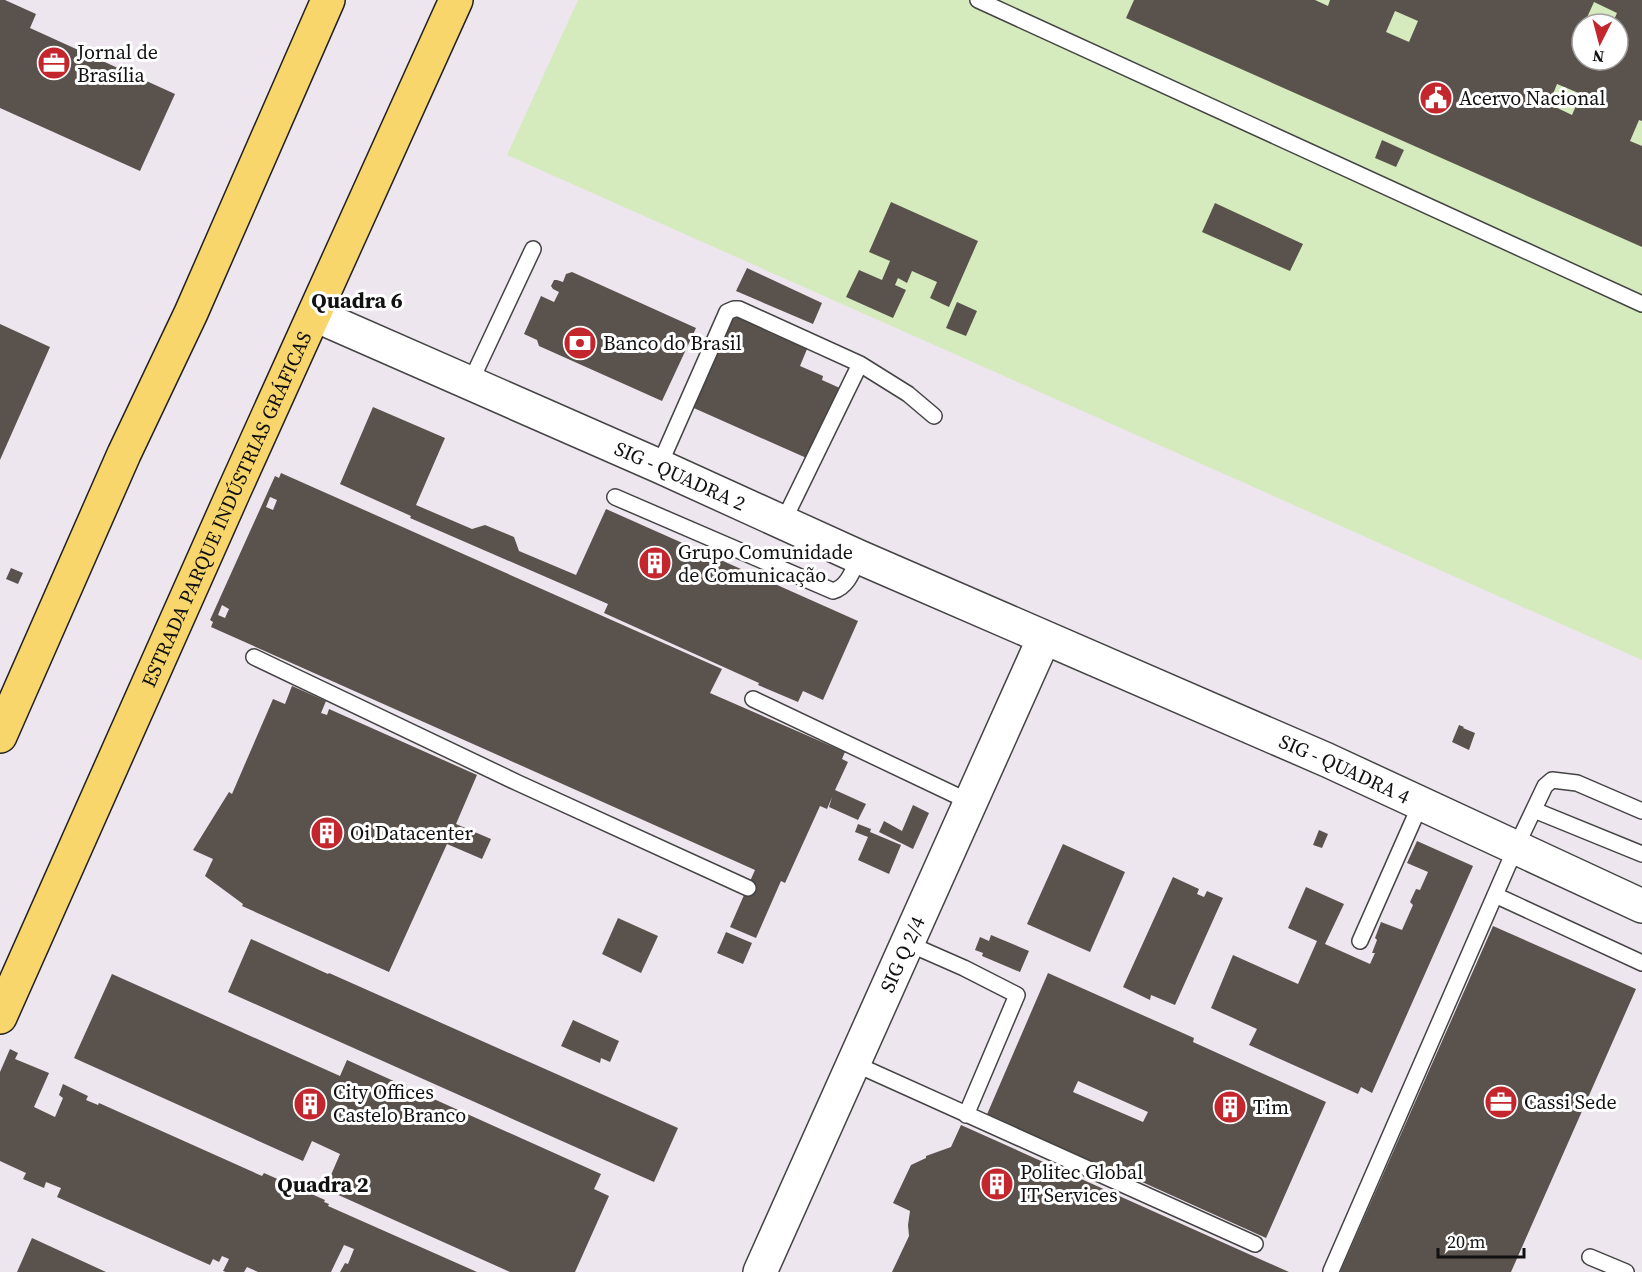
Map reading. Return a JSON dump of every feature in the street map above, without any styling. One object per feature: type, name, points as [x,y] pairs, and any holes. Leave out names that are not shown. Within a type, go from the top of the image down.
[{"type":"main road","points":[[0,736],[124,454],[191,313],[328,0]]},
{"type":"main road","name":"ESTRADA PARQUE INDÚSTRIAS GRÁFICAS","points":[[0,1017],[456,0]]},
{"type":"street","name":"SIG - QUADRA 2","points":[[315,315],[1044,638]]},
{"type":"street","name":"SIG Q 2/4","points":[[760,1272],[1044,638]]},
{"type":"street","name":"SIG - QUADRA 4","points":[[1044,638],[1327,760],[1642,906]]},
{"type":"lane","points":[[978,0],[1642,304]]},
{"type":"lane","points":[[470,383],[532,249]]},
{"type":"lane","points":[[658,466],[727,312],[734,309],[739,309],[860,364],[908,394],[934,416]]},
{"type":"lane","points":[[783,522],[860,364]]},
{"type":"lane","points":[[615,497],[833,591],[841,589],[859,557]]},
{"type":"lane","points":[[254,657],[518,783],[748,888]]},
{"type":"lane","points":[[753,699],[970,802]]},
{"type":"lane","points":[[1331,1271],[1516,847],[1545,786],[1552,780],[1576,783],[1642,811]]},
{"type":"lane","points":[[1360,941],[1421,803]]},
{"type":"lane","points":[[1534,810],[1642,854]]},
{"type":"lane","points":[[1495,895],[1642,963]]},
{"type":"lane","points":[[907,944],[964,968],[1017,995],[966,1115]]},
{"type":"lane","points":[[853,1063],[1256,1244]]},
{"type":"lane","points":[[1590,1257],[1626,1272]]},
{"type":"shaded area","points":[[0,0],[1642,0],[1642,1272],[0,1272]]},
{"type":"green space","points":[[578,0],[1642,0],[1642,660],[507,155]]},
{"type":"building","name":"Jornal de Brasília","points":[[0,0],[5,0],[36,14],[30,28],[175,94],[140,171],[0,108]]},
{"type":"building","points":[[1134,0],[1315,0],[1328,6],[1330,0],[1642,0],[1642,121],[1639,120],[1630,141],[1642,146],[1642,247],[1126,18]],"holes":[[[1395,11],[1418,21],[1409,42],[1386,32]],[[1557,84],[1581,94],[1572,115],[1549,104]]]},
{"type":"building","points":[[1382,140],[1404,150],[1396,167],[1375,158]]},
{"type":"building","points":[[891,202],[978,241],[949,307],[930,298],[937,282],[912,271],[907,283],[898,278],[895,285],[906,290],[893,318],[846,297],[859,270],[882,280],[890,261],[869,252]]},
{"type":"building","points":[[1215,203],[1303,244],[1290,271],[1202,232]]},
{"type":"building","points":[[747,268],[822,303],[813,324],[736,291]]},
{"type":"building","points":[[572,272],[696,328],[662,401],[539,346],[537,340],[524,334],[541,296],[554,302],[559,292],[551,286],[554,280],[563,282],[566,274]]},
{"type":"building","points":[[732,302],[812,337],[800,366],[823,376],[822,380],[842,389],[811,460],[687,405],[716,341],[724,345],[727,339],[718,335]]},
{"type":"building","points":[[957,302],[977,311],[966,336],[946,328]]},
{"type":"building","points":[[0,324],[50,347],[0,460]]},
{"type":"building","name":"Grupo Comunidade de Comunicação","points":[[373,407],[445,438],[416,505],[472,529],[485,525],[514,537],[519,551],[576,575],[606,509],[858,621],[823,700],[803,691],[798,702],[758,685],[759,683],[604,613],[608,604],[410,518],[411,516],[340,484]]},
{"type":"building","points":[[281,473],[722,669],[710,693],[845,752],[842,759],[848,762],[835,790],[866,804],[858,820],[829,807],[832,797],[827,809],[820,806],[785,883],[781,881],[756,938],[730,927],[755,870],[211,627],[213,622],[210,620],[275,476],[279,478]],"holes":[[[270,497],[277,500],[273,510],[266,507]],[[222,605],[229,609],[225,618],[218,615]]]},
{"type":"building","points":[[11,568],[23,573],[18,584],[6,579]]},
{"type":"building","name":"Oi Datacenter","points":[[292,686],[326,701],[321,713],[327,715],[329,709],[477,775],[456,824],[491,839],[482,859],[447,844],[389,972],[242,906],[243,904],[205,876],[213,859],[193,850],[229,792],[232,794],[273,699],[285,704]]},
{"type":"building","points":[[1459,725],[1475,733],[1469,750],[1452,742]]},
{"type":"building","points":[[913,805],[929,813],[913,849],[879,832],[884,821],[902,831]]},
{"type":"building","points":[[858,824],[871,829],[870,832],[901,845],[889,874],[858,860],[868,837],[855,832]]},
{"type":"building","points":[[1319,830],[1328,834],[1322,848],[1313,845]]},
{"type":"building","points":[[1417,841],[1473,866],[1372,1093],[1361,1087],[1358,1094],[1249,1045],[1257,1029],[1211,1008],[1233,955],[1298,984],[1317,941],[1288,928],[1306,887],[1344,904],[1325,944],[1370,964],[1375,953],[1372,953],[1381,922],[1402,930],[1413,905],[1410,902],[1416,889],[1420,890],[1428,872],[1407,863]]},
{"type":"building","points":[[1063,844],[1125,872],[1090,952],[1027,924]]},
{"type":"building","points":[[1173,877],[1199,889],[1197,894],[1204,897],[1207,891],[1223,898],[1175,1005],[1151,995],[1150,1000],[1123,987]]},
{"type":"building","points":[[618,918],[658,936],[641,973],[602,954]]},
{"type":"building","name":"Cassi Sede","points":[[1493,926],[1636,989],[1511,1272],[1340,1272]]},
{"type":"building","points":[[726,932],[752,943],[743,964],[717,953]]},
{"type":"building","points":[[991,935],[1029,951],[1020,972],[982,956],[983,953],[975,950],[980,937],[989,941]]},
{"type":"building","points":[[251,939],[678,1128],[654,1182],[228,992]]},
{"type":"building","name":"Tim","points":[[1048,973],[1194,1038],[1193,1042],[1326,1102],[1266,1238],[1131,1177],[1129,1183],[985,1119]],"holes":[[[1078,1081],[1148,1112],[1143,1122],[1073,1092]]]},
{"type":"building","name":"City Offices Castelo Branco","points":[[112,974],[340,1076],[347,1060],[601,1174],[594,1189],[609,1196],[575,1272],[510,1272],[325,1189],[340,1154],[312,1141],[303,1161],[74,1058]]},
{"type":"building","points":[[573,1020],[619,1041],[610,1062],[601,1058],[600,1063],[561,1046]]},
{"type":"building","points":[[10,1049],[18,1053],[15,1059],[49,1073],[34,1107],[55,1117],[63,1098],[59,1095],[63,1084],[88,1096],[86,1100],[98,1105],[99,1103],[262,1176],[264,1173],[325,1200],[328,1206],[477,1272],[340,1272],[345,1263],[348,1264],[354,1249],[344,1245],[331,1272],[258,1272],[247,1267],[244,1272],[226,1272],[223,1271],[229,1259],[222,1256],[219,1262],[213,1259],[210,1265],[57,1197],[61,1188],[46,1182],[44,1188],[23,1179],[26,1173],[0,1161],[0,1072]]},
{"type":"building","name":"Politec Global IT Services","points":[[961,1125],[1289,1272],[892,1272],[909,1236],[910,1211],[893,1203],[911,1165],[926,1156],[951,1147]]},
{"type":"building","points":[[32,1238],[106,1272],[17,1272]]},
{"type":"place","name":"Jornal de Brasília","points":[[54,63]]},
{"type":"place","name":"Acervo Nacional","points":[[1436,98]]},
{"type":"place","name":"Banco do Brasil","points":[[580,343]]},
{"type":"place","name":"Grupo Comunidade de Comunicação","points":[[655,563]]},
{"type":"place","name":"Oi Datacenter","points":[[327,833]]},
{"type":"place","name":"Cassi Sede","points":[[1501,1102]]},
{"type":"place","name":"City Offices Castelo Branco","points":[[310,1104]]},
{"type":"place","name":"Tim","points":[[1230,1107]]},
{"type":"place","name":"Politec Global IT Services","points":[[997,1184]]},
{"type":"district","name":"Quadra 6","points":[[357,300]]},
{"type":"district","name":"Quadra 2","points":[[323,1184]]}]
